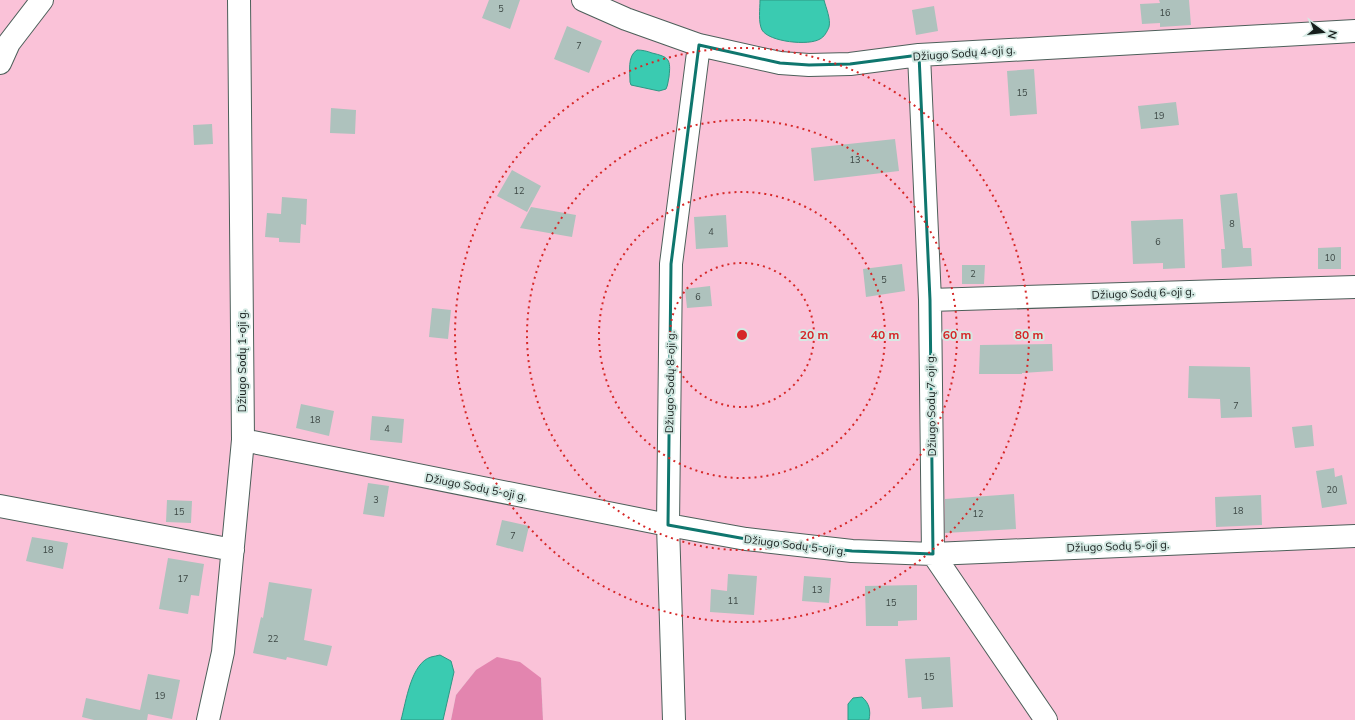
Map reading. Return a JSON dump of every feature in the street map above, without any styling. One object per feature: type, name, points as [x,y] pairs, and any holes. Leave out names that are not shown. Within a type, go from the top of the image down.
[{"type":"street","points":[[0,63],[9,43],[42,0]]},
{"type":"street","name":"Džiugo Sodų 1-oji g.","points":[[208,720],[223,652],[243,440],[239,0]]},
{"type":"street","name":"Džiugo Sodų 4-oji g.","points":[[584,0],[626,20],[699,45],[780,63],[809,65],[850,64],[919,55],[1355,31]]},
{"type":"street","name":"Džiugo Sodų 8-oji g.","points":[[674,720],[668,525],[672,264],[699,45]]},
{"type":"street","name":"Džiugo Sodų 7-oji g.","points":[[919,55],[930,300],[933,554]]},
{"type":"street","name":"Džiugo Sodų 6-oji g.","points":[[930,300],[1355,287]]},
{"type":"street","name":"Džiugo Sodų 5-oji g.","points":[[243,440],[668,525],[746,539],[844,551],[933,554],[1355,536]]},
{"type":"street","points":[[0,506],[233,550]]},
{"type":"street","points":[[933,554],[1046,720]]},
{"type":"highlighted area","points":[[699,45],[780,63],[809,65],[850,64],[919,55],[930,300],[933,554],[852,551],[746,539],[668,525],[671,264]]},
{"type":"shaded area","points":[[0,0],[1355,0],[1355,720],[543,720],[541,678],[476,670],[456,695],[451,720],[0,720]]},
{"type":"shaded area","points":[[760,0],[824,0],[829,17],[829,27],[823,37],[815,41],[790,42],[772,37],[766,34],[761,27]]},
{"type":"shaded area","points":[[637,50],[658,54],[668,60],[670,71],[666,89],[659,91],[631,85],[630,60]]},
{"type":"shaded area","points":[[440,655],[451,661],[454,672],[443,720],[401,720],[407,694],[414,675],[424,661],[431,657]]},
{"type":"shaded area","points":[[497,657],[520,662],[541,678],[543,720],[451,720],[456,695],[476,670]]},
{"type":"shaded area","points":[[862,697],[869,707],[869,720],[848,720],[848,704],[853,698]]},
{"type":"building","points":[[489,0],[520,0],[510,29],[482,18]]},
{"type":"building","points":[[1159,0],[1189,0],[1191,25],[1160,27],[1160,23],[1142,24],[1140,4],[1160,3]]},
{"type":"building","points":[[934,6],[938,31],[916,35],[912,10]]},
{"type":"building","points":[[567,26],[602,41],[589,73],[554,59]]},
{"type":"building","points":[[1034,69],[1037,114],[1010,116],[1007,71]]},
{"type":"building","points":[[1176,102],[1179,125],[1141,129],[1138,106]]},
{"type":"building","points":[[331,108],[356,110],[355,134],[330,133]]},
{"type":"building","points":[[212,124],[213,144],[194,145],[193,125]]},
{"type":"building","points":[[895,139],[899,171],[814,181],[811,148]]},
{"type":"building","points":[[512,170],[541,186],[527,212],[497,196]]},
{"type":"building","points":[[1237,193],[1243,248],[1251,248],[1252,266],[1222,268],[1221,249],[1225,249],[1220,195]]},
{"type":"building","points":[[282,197],[307,199],[306,225],[301,224],[300,243],[279,242],[279,238],[265,237],[267,213],[281,214]]},
{"type":"building","points":[[531,207],[576,215],[572,237],[520,228]]},
{"type":"building","points":[[726,215],[728,247],[696,249],[694,217]]},
{"type":"building","points":[[1183,219],[1185,268],[1163,269],[1163,263],[1133,264],[1131,221]]},
{"type":"building","points":[[1341,247],[1341,269],[1318,269],[1318,248]]},
{"type":"building","points":[[902,264],[905,291],[866,297],[863,269]]},
{"type":"building","points":[[962,265],[985,265],[984,284],[962,284]]},
{"type":"building","points":[[710,286],[712,306],[687,308],[685,289]]},
{"type":"building","points":[[432,308],[451,310],[448,339],[429,337]]},
{"type":"building","points":[[1052,344],[1053,371],[1022,374],[979,374],[980,345]]},
{"type":"building","points":[[1189,366],[1250,367],[1252,417],[1221,418],[1220,399],[1188,398]]},
{"type":"building","points":[[301,404],[334,411],[329,436],[296,428]]},
{"type":"building","points":[[372,416],[404,419],[402,443],[370,440]]},
{"type":"building","points":[[1312,425],[1314,446],[1295,448],[1292,427]]},
{"type":"building","points":[[1334,468],[1335,477],[1342,475],[1347,504],[1322,508],[1316,471]]},
{"type":"building","points":[[368,483],[389,486],[384,517],[363,514]]},
{"type":"building","points":[[1014,494],[1016,529],[945,533],[945,499]]},
{"type":"building","points":[[1261,495],[1262,525],[1216,527],[1215,497]]},
{"type":"building","points":[[167,500],[192,501],[191,523],[166,522]]},
{"type":"building","points":[[502,520],[529,526],[523,552],[496,545]]},
{"type":"building","points":[[32,537],[68,543],[63,569],[26,561]]},
{"type":"building","points":[[168,558],[204,564],[199,596],[191,595],[188,614],[159,609]]},
{"type":"building","points":[[728,574],[757,576],[754,615],[710,612],[711,589],[727,591]]},
{"type":"building","points":[[804,576],[831,578],[829,603],[802,601]]},
{"type":"building","points":[[269,582],[312,589],[304,640],[332,646],[327,666],[287,657],[286,660],[253,653],[261,617],[263,618]]},
{"type":"building","points":[[917,585],[917,620],[898,621],[898,626],[866,626],[865,586]]},
{"type":"building","points":[[950,657],[953,707],[922,709],[921,697],[908,698],[905,659]]},
{"type":"building","points":[[148,674],[180,680],[172,719],[148,714],[147,720],[94,720],[82,717],[86,698],[140,710]]}]
